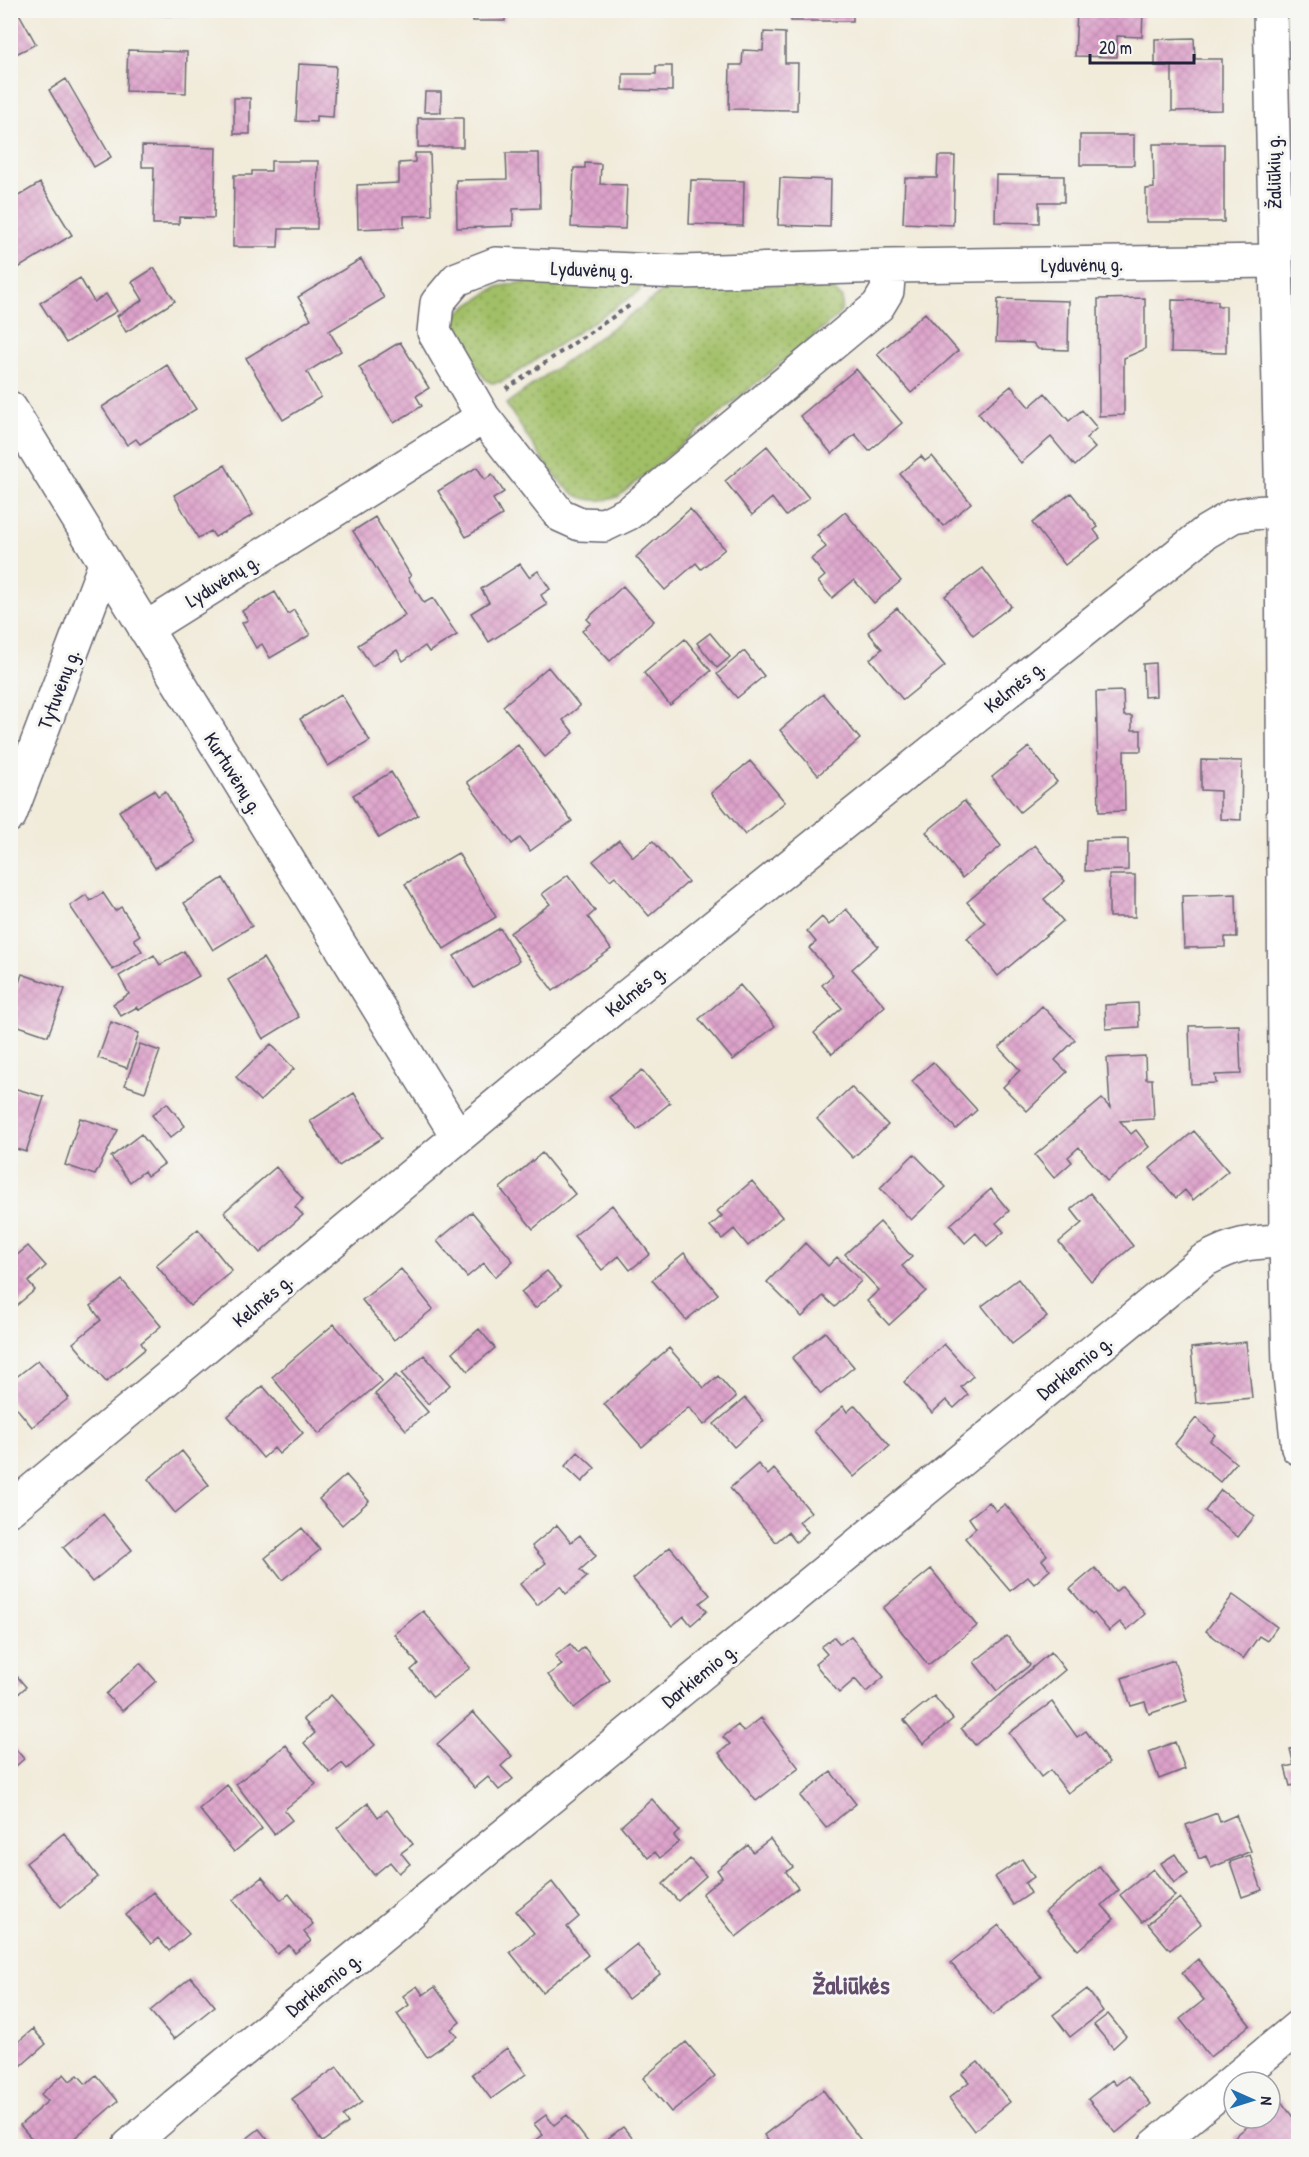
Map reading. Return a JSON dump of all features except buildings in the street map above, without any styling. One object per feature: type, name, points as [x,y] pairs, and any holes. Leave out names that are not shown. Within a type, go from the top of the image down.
[{"type":"street","name":"Žaliūkių g.","points":[[1270,10],[1291,838],[1289,1367],[1299,1449]]},
{"type":"street","name":"Lyduvėnų g.","points":[[889,266],[887,291],[878,306],[629,513],[604,525],[580,524],[560,515],[480,412],[434,332],[436,303],[457,279],[496,264],[680,272],[889,266],[1275,261]]},
{"type":"street","name":"Kurtuvėnų g.","points":[[10,408],[458,1137]]},
{"type":"street","name":"Lyduvėnų g.","points":[[145,629],[480,412]]},
{"type":"street","name":"Kelmės g.","points":[[10,1509],[629,995],[1206,532],[1233,516],[1282,511]]},
{"type":"street","name":"Tytuvėnų g.","points":[[10,815],[105,564]]},
{"type":"street","name":"Darkiemio g.","points":[[129,2146],[1203,1261],[1228,1248],[1250,1242],[1290,1259]]},
{"type":"street","points":[[1155,2146],[1299,2027]]},
{"type":"path","points":[[480,412],[680,272]]},
{"type":"shaded area","points":[[1295,11],[1298,11],[1298,452]]},
{"type":"green space","points":[[528,281],[641,285],[639,291],[634,295],[502,382],[491,383],[484,378],[454,328],[452,316],[497,287]]},
{"type":"green space","points":[[819,283],[829,285],[842,298],[842,308],[838,316],[618,497],[593,500],[575,495],[570,491],[544,462],[506,404],[665,290],[675,286]]},
{"type":"district","name":"Žaliūkės","points":[[851,1984]]}]
